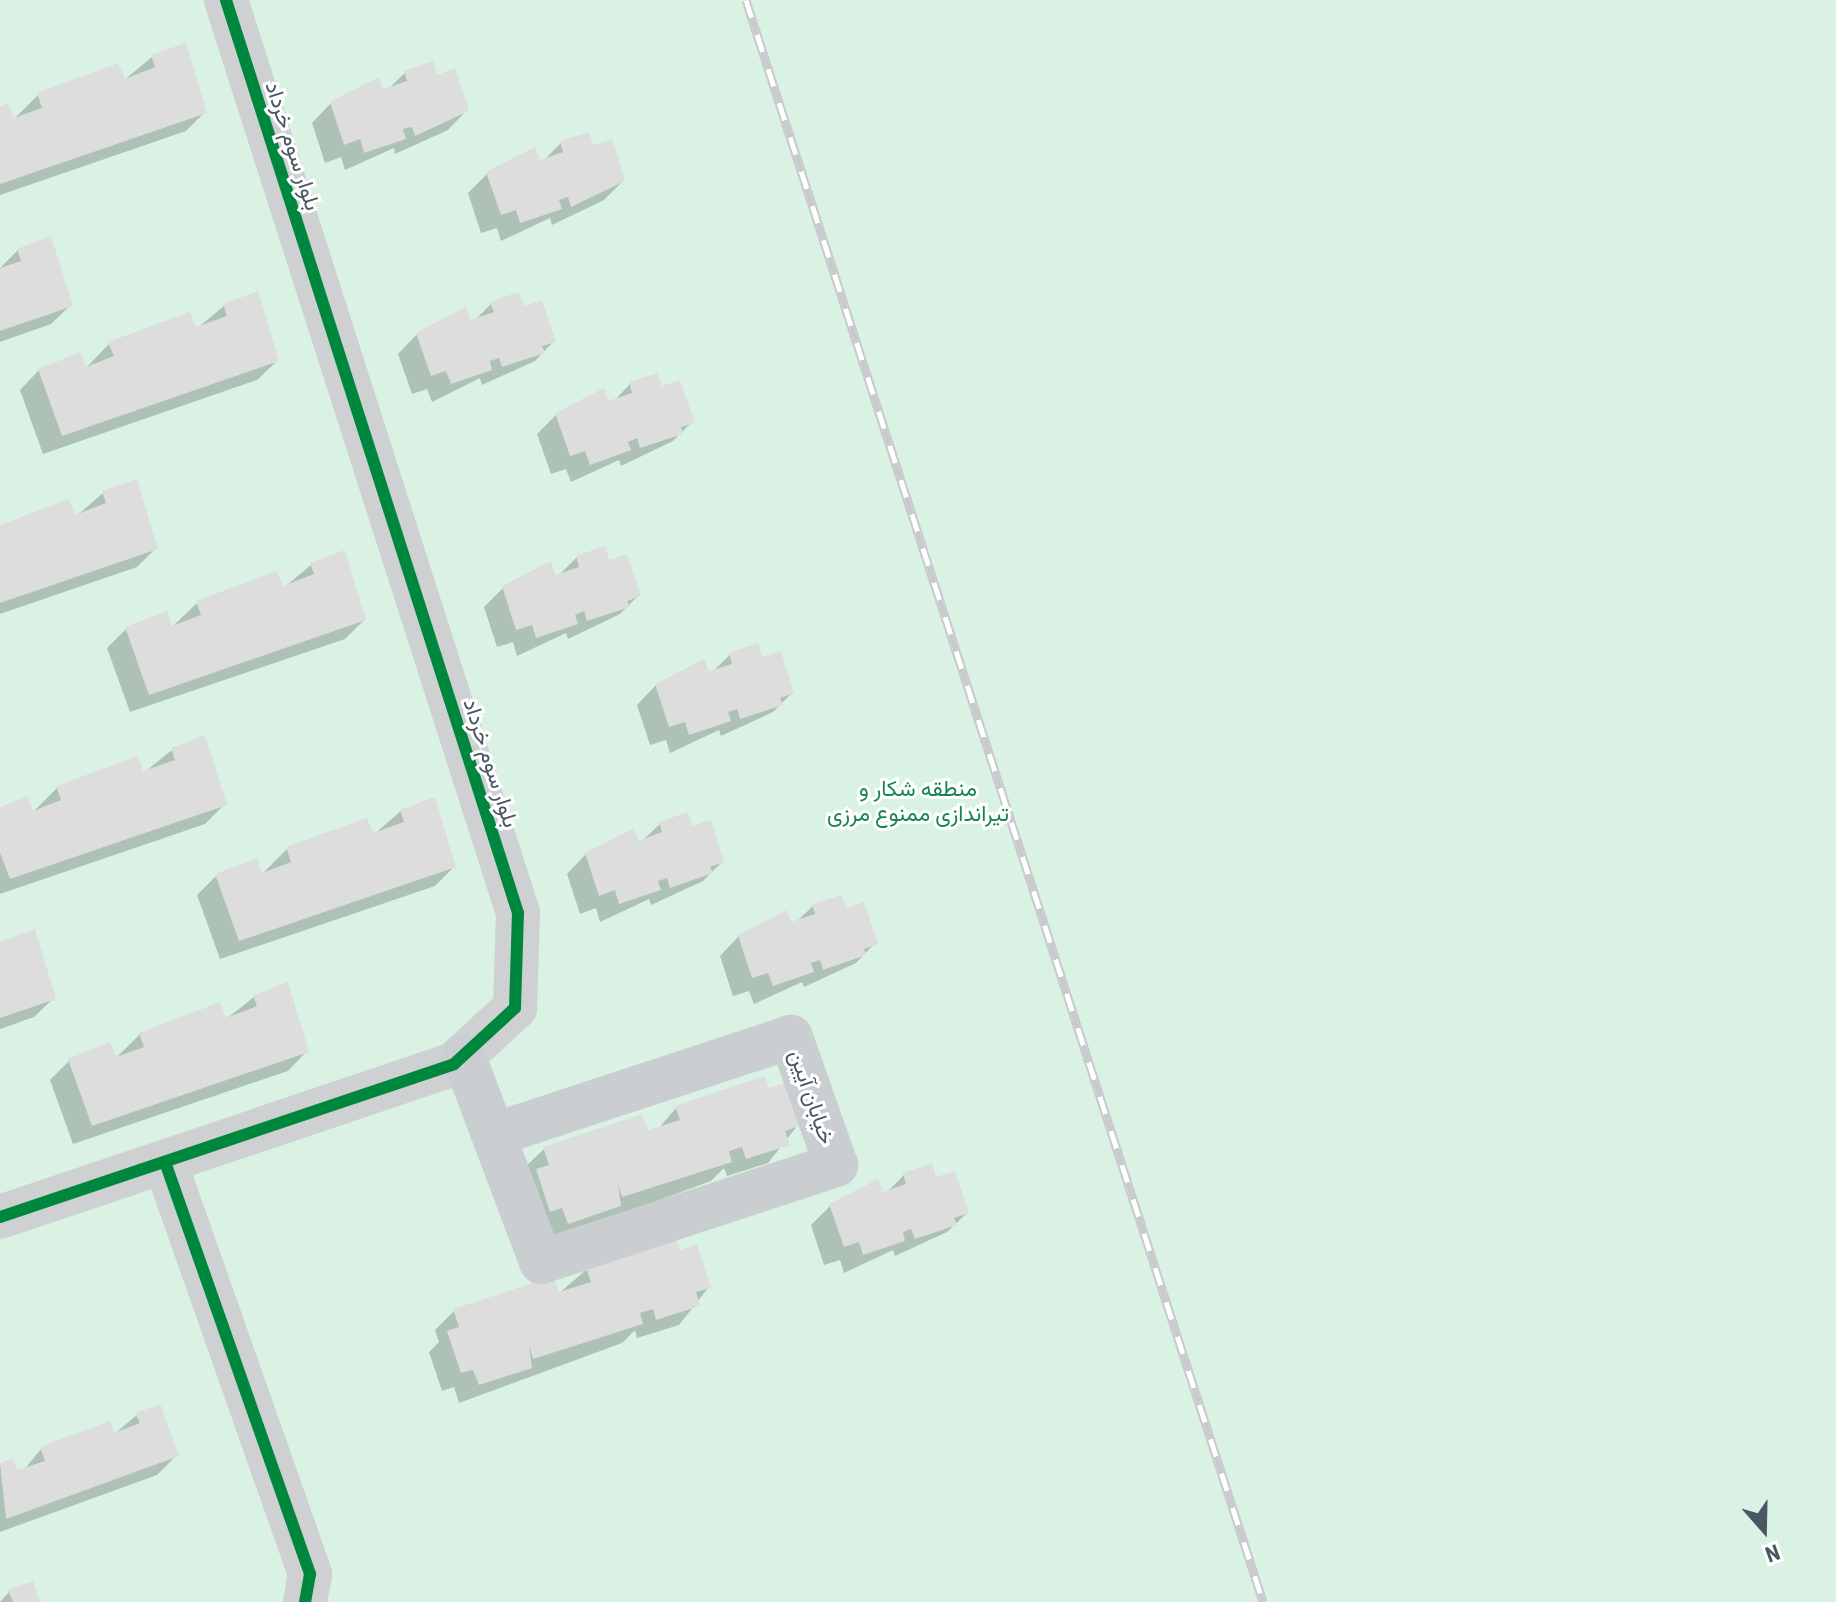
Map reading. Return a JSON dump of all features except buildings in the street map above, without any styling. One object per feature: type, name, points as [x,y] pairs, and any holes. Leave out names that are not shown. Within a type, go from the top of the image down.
[{"type":"main road","name":"خیابان آیین","points":[[464,1057],[496,1134],[541,1262],[836,1165],[791,1037],[496,1134]]},
{"type":"street","name":"بلوار سوم خرداد","points":[[6,1210],[165,1162],[464,1057],[515,1008],[518,913],[226,0]]},
{"type":"street","points":[[165,1162],[310,1574],[305,1602]]},
{"type":"green space","name":"منطقه شکار و تیراندازی ممنوع مرزی","points":[[0,0],[1836,0],[1836,1602],[0,1602]]},
{"type":"railway","points":[[746,0],[1263,1602]]},
{"type":"cycle path","points":[[0,1217],[454,1064],[515,1008],[518,913],[226,0]]},
{"type":"cycle path","points":[[165,1162],[310,1574],[305,1602]]}]
